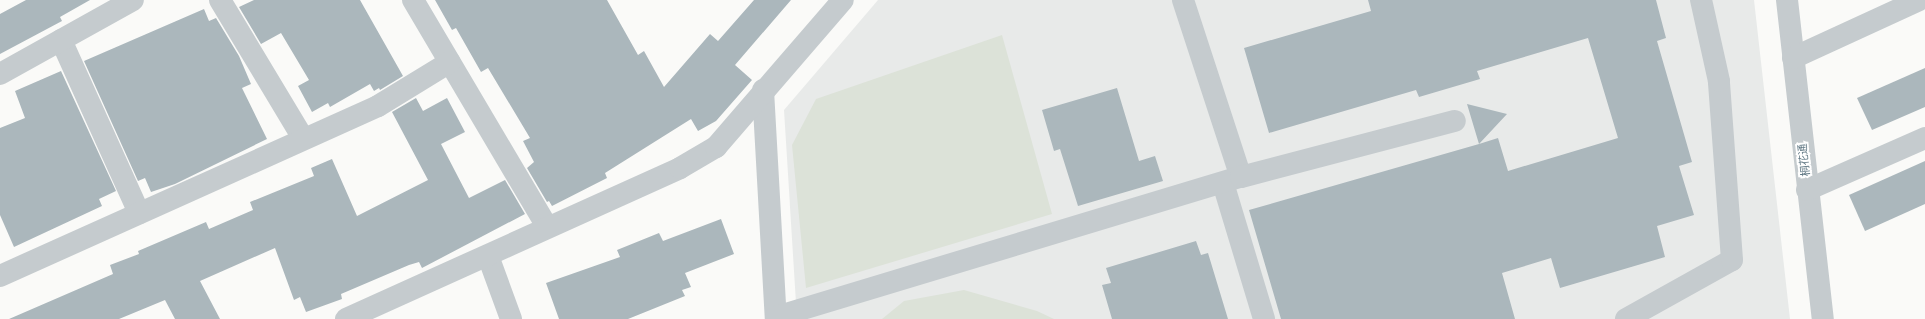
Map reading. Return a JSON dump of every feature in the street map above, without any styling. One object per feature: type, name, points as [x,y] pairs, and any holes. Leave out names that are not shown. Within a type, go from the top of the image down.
[{"type":"street","points":[[0,74],[133,0]]},
{"type":"street","points":[[220,0],[303,138]]},
{"type":"street","points":[[413,0],[547,227]]},
{"type":"street","points":[[346,319],[680,168],[716,147],[763,90],[843,0]]},
{"type":"street","points":[[1183,0],[1232,180],[1264,319]]},
{"type":"street","points":[[1626,319],[1732,260],[1719,82],[1701,0]]},
{"type":"street","name":"桐花通","points":[[1787,0],[1807,190],[1823,319]]},
{"type":"street","points":[[1793,58],[1919,0]]},
{"type":"street","points":[[61,40],[139,214]]},
{"type":"street","points":[[0,276],[303,138],[378,106],[450,62]]},
{"type":"street","points":[[763,90],[776,318],[1232,180],[1455,121]]},
{"type":"street","points":[[1807,190],[1925,138]]},
{"type":"street","points":[[488,256],[511,319]]},
{"type":"shaded area","points":[[878,0],[1754,0],[1790,319],[797,319],[784,110]]},
{"type":"shaded area","points":[[1002,35],[1052,214],[806,288],[792,145],[816,99]]},
{"type":"shaded area","points":[[964,290],[1037,311],[1054,319],[882,319],[904,301]]},
{"type":"building","points":[[26,0],[90,0],[60,17],[62,21],[0,54],[0,14]]},
{"type":"building","points":[[254,0],[360,0],[403,76],[380,90],[379,88],[374,91],[370,84],[330,107],[328,103],[312,112],[298,86],[309,80],[281,33],[261,44],[239,7]]},
{"type":"building","points":[[435,0],[607,0],[638,55],[644,51],[664,87],[710,34],[718,41],[754,0],[791,0],[735,65],[752,80],[716,121],[698,131],[691,119],[605,173],[607,178],[552,206],[549,201],[547,202],[527,168],[534,162],[523,141],[530,138],[488,68],[481,72],[456,28],[452,30]]},
{"type":"building","points":[[1368,0],[1656,0],[1666,38],[1657,41],[1692,162],[1679,166],[1694,215],[1657,226],[1665,257],[1560,288],[1551,258],[1502,273],[1515,319],[1281,319],[1249,210],[1498,138],[1508,171],[1618,138],[1588,38],[1477,71],[1480,79],[1419,97],[1416,90],[1269,133],[1244,48],[1371,11]]},
{"type":"building","points":[[204,9],[209,21],[216,18],[239,56],[251,84],[242,88],[267,139],[175,184],[151,192],[145,178],[138,181],[84,61]]},
{"type":"building","points":[[1925,68],[1925,107],[1872,130],[1857,98]]},
{"type":"building","points":[[61,71],[116,191],[99,199],[102,206],[14,247],[0,215],[0,128],[25,118],[15,91]]},
{"type":"building","points":[[1117,88],[1139,161],[1155,156],[1163,181],[1078,206],[1060,149],[1054,151],[1042,110]]},
{"type":"building","points":[[416,98],[423,111],[447,98],[465,132],[441,144],[469,198],[505,180],[525,214],[422,268],[419,262],[409,265],[341,294],[342,299],[306,312],[300,297],[294,300],[275,248],[200,281],[220,319],[175,319],[165,300],[119,319],[9,319],[113,274],[110,265],[139,254],[138,251],[206,222],[209,229],[253,210],[250,202],[314,176],[311,168],[332,159],[357,216],[428,180],[392,112]]},
{"type":"building","points":[[1467,104],[1507,114],[1479,144]]},
{"type":"building","points":[[1925,161],[1925,204],[1865,231],[1849,195]]},
{"type":"building","points":[[721,219],[734,254],[685,273],[691,287],[682,290],[685,296],[628,319],[559,319],[546,283],[620,257],[617,250],[659,233],[663,241]]},
{"type":"building","points":[[1196,241],[1201,255],[1208,253],[1228,319],[1112,319],[1102,285],[1111,283],[1106,268]]}]
